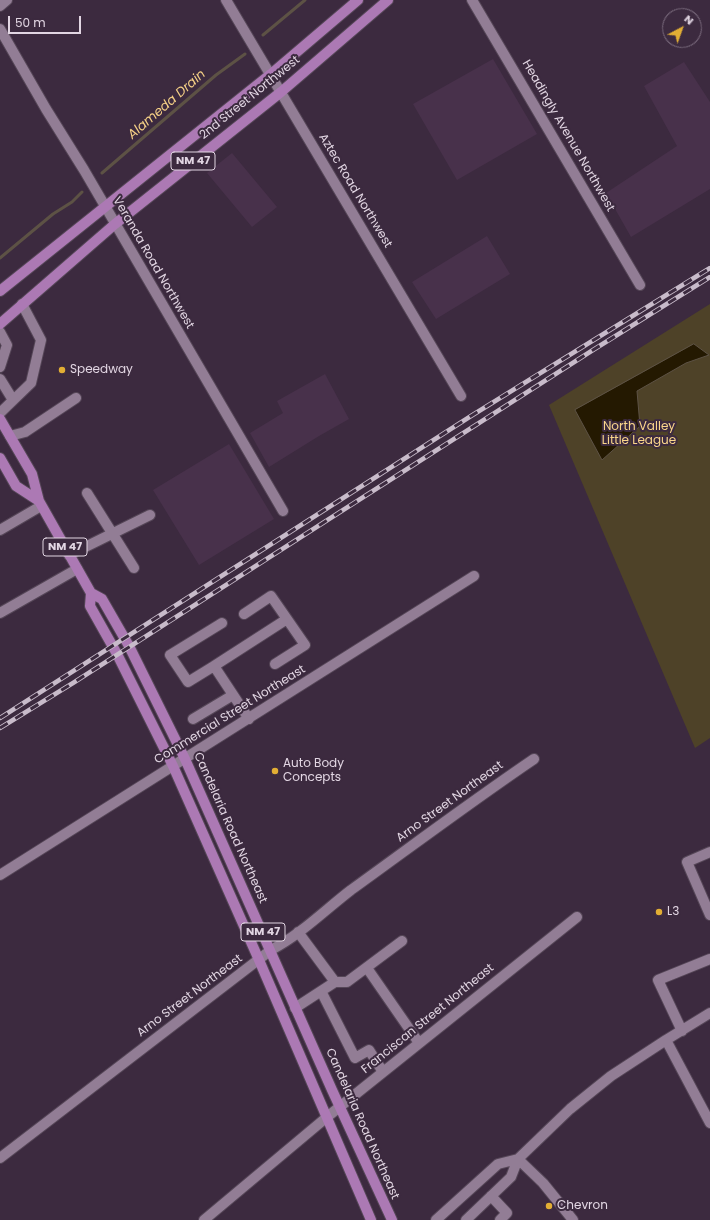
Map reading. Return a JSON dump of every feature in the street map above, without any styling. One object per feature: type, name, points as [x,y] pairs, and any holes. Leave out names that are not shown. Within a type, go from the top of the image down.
[{"type":"main road","name":"2nd Street Northwest","points":[[0,291],[271,74],[358,0]]},
{"type":"main road","name":"2nd Street Northwest","points":[[0,324],[115,224],[281,92],[388,0]]},
{"type":"main road","name":"NM 47","points":[[0,419],[32,474],[40,504],[91,593],[90,606],[117,654],[173,766],[259,960],[371,1220]]},
{"type":"main road","name":"NM 47","points":[[0,458],[16,486],[40,504]]},
{"type":"main road","name":"Candelaria Road Northeast","points":[[91,593],[102,599],[129,646],[185,759],[392,1220]]},
{"type":"street","points":[[0,6],[7,0]]},
{"type":"street","name":"Aztec Road Northwest","points":[[226,0],[461,396]]},
{"type":"street","name":"Headingly Avenue Northwest","points":[[472,0],[640,285]]},
{"type":"street","name":"Veranda Road Northwest","points":[[0,29],[283,511]]},
{"type":"street","points":[[0,413],[31,383],[41,340],[22,304]]},
{"type":"street","points":[[0,332],[7,345],[0,367]]},
{"type":"street","points":[[0,379],[13,400]]},
{"type":"street","points":[[10,436],[24,432],[76,398]]},
{"type":"street","points":[[87,493],[134,568]]},
{"type":"street","points":[[0,530],[40,504]]},
{"type":"street","points":[[69,555],[150,515]]},
{"type":"street","points":[[0,614],[77,569]]},
{"type":"street","name":"Commercial Street Northeast","points":[[0,875],[474,576]]},
{"type":"street","points":[[244,614],[271,596],[305,645],[275,664]]},
{"type":"street","points":[[222,623],[170,655],[188,682],[287,619]]},
{"type":"street","points":[[214,666],[249,719]]},
{"type":"street","points":[[193,719],[233,695]]},
{"type":"street","name":"Arno Street Northeast","points":[[0,1158],[271,950],[285,943],[338,900],[469,803],[534,759]]},
{"type":"street","points":[[710,852],[687,862],[710,916]]},
{"type":"street","name":"Franciscan Street Northeast","points":[[204,1220],[327,1117],[577,917]]},
{"type":"street","points":[[298,932],[335,982]]},
{"type":"street","points":[[296,1008],[335,982],[347,982],[402,941]]},
{"type":"street","points":[[682,1031],[658,980],[710,959]]},
{"type":"street","points":[[367,968],[419,1044]]},
{"type":"street","points":[[321,991],[355,1058],[369,1050],[383,1072]]},
{"type":"street","points":[[466,1220],[511,1177],[518,1159],[570,1109],[611,1076],[710,1013]]},
{"type":"street","points":[[666,1040],[710,1123]]},
{"type":"street","points":[[436,1220],[498,1164],[518,1159]]},
{"type":"street","points":[[518,1159],[543,1183],[573,1220]]},
{"type":"street","points":[[491,1196],[507,1212],[500,1220]]},
{"type":"shaded area","points":[[493,59],[537,134],[457,180],[413,104]]},
{"type":"shaded area","points":[[684,62],[710,102],[710,189],[631,237],[606,193],[677,146],[644,86]]},
{"type":"shaded area","points":[[232,153],[277,207],[252,227],[207,173]]},
{"type":"shaded area","points":[[487,236],[510,274],[436,319],[412,282]]},
{"type":"shaded area","points":[[694,344],[709,355],[686,363],[637,391],[640,426],[602,460],[575,410]]},
{"type":"shaded area","points":[[325,374],[349,419],[269,467],[250,433],[283,413],[277,401]]},
{"type":"shaded area","points":[[229,444],[274,519],[199,565],[153,490]]},
{"type":"green space","name":"North Valley Little League","points":[[710,304],[710,738],[695,748],[549,405]]},
{"type":"waterway","name":"Alameda Drain","points":[[263,35],[305,0]]},
{"type":"waterway","name":"Alameda Drain","points":[[102,173],[216,75],[245,54]]},
{"type":"waterway","name":"Alameda Drain","points":[[0,258],[53,214],[72,202],[82,192]]},
{"type":"railway","points":[[0,718],[471,416],[710,268]]},
{"type":"railway","points":[[0,728],[710,277]]},
{"type":"place","name":"Speedway","points":[[62,370]]},
{"type":"place","name":"Auto Body Concepts","points":[[275,771]]},
{"type":"place","name":"L3","points":[[659,912]]},
{"type":"place","name":"Chevron","points":[[549,1206]]}]
